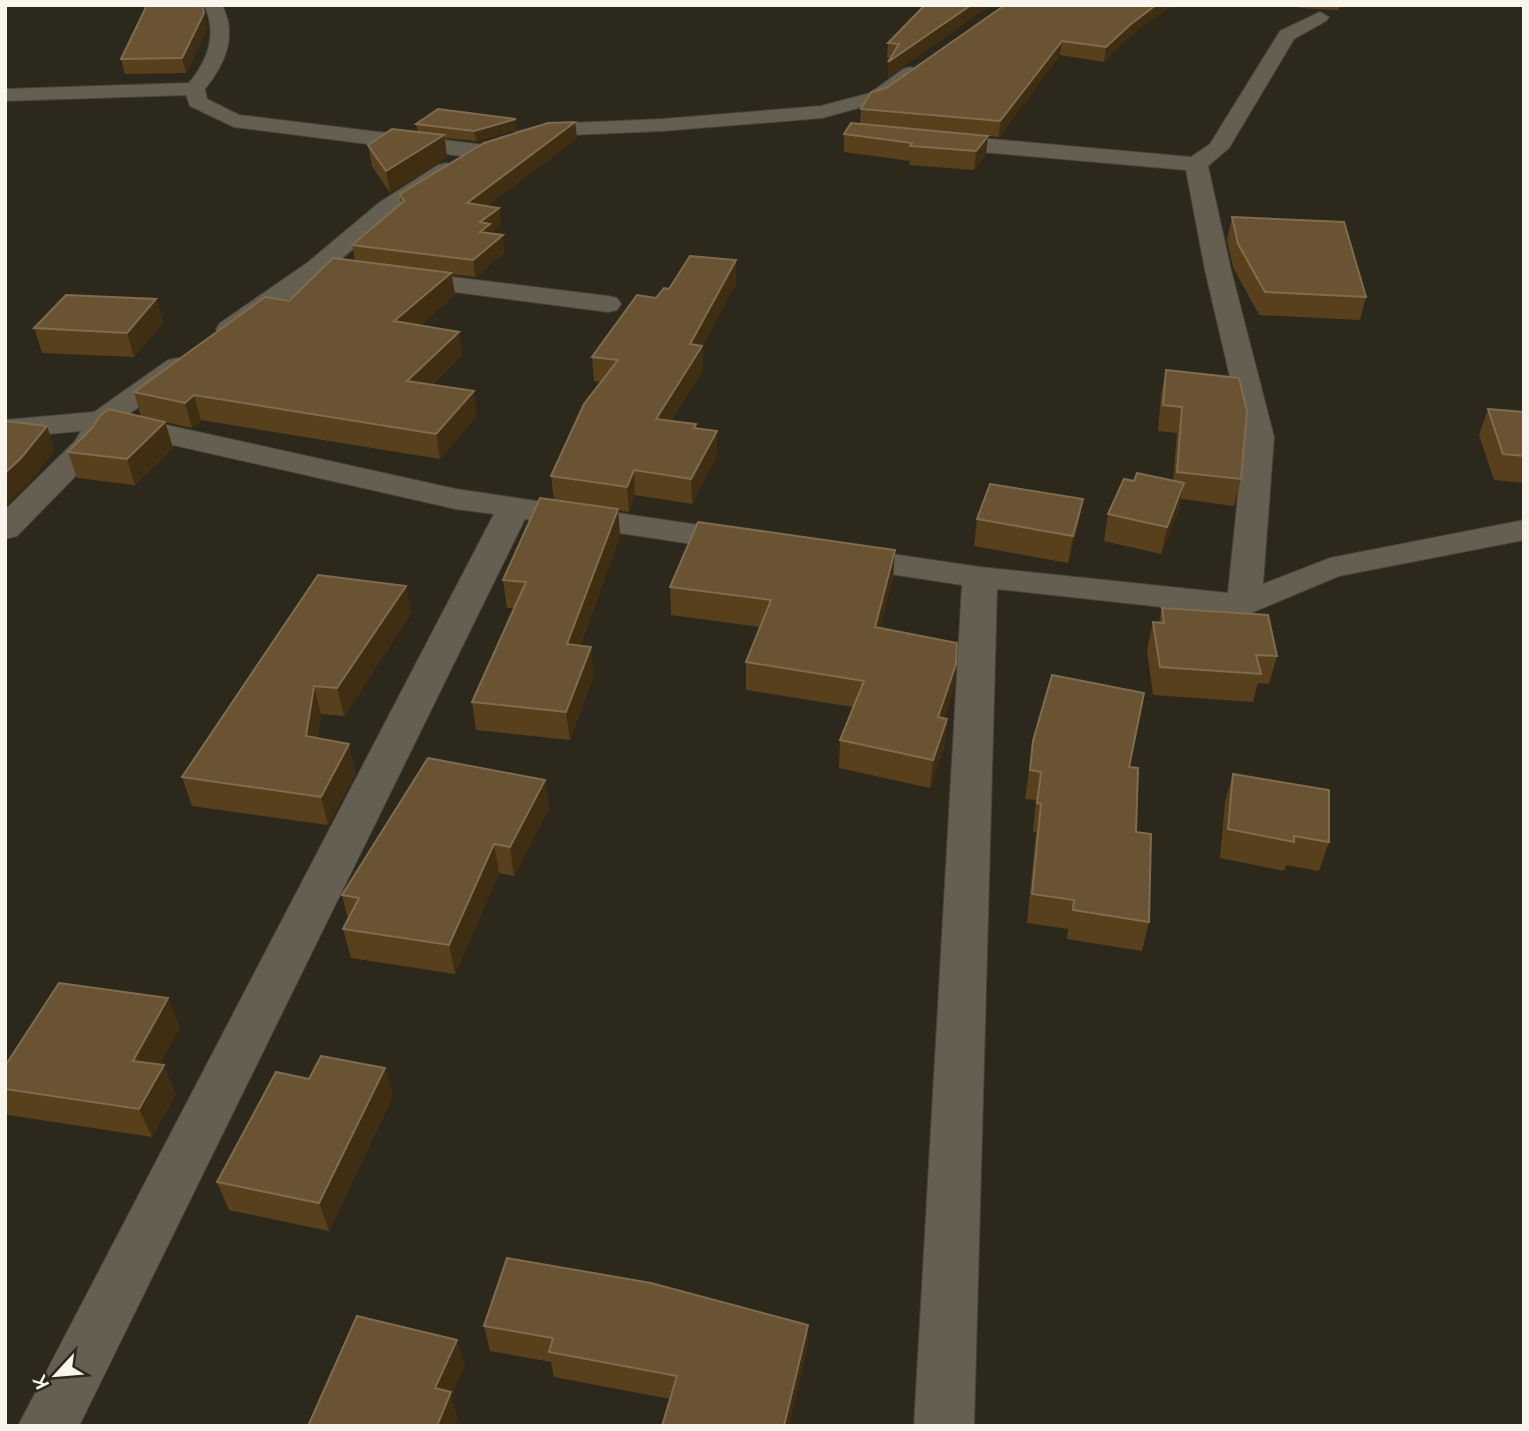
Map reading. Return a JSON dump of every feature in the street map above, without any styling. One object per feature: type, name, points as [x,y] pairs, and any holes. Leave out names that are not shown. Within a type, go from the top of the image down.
[{"type":"street","points":[[5,94],[195,89],[207,75],[220,49],[220,16],[213,5]]},
{"type":"street","points":[[908,138],[1196,164],[1218,148],[1287,35],[1320,17]]},
{"type":"street","points":[[215,340],[316,268],[388,207],[477,151],[547,130],[662,125],[822,112],[877,97],[933,57]]},
{"type":"street","points":[[195,89],[197,102],[234,121],[477,151]]},
{"type":"street","points":[[822,112],[853,133]]},
{"type":"street","points":[[1196,164],[1217,270],[1259,437],[1244,605]]},
{"type":"street","points":[[316,268],[343,271]]},
{"type":"street","points":[[383,276],[608,304]]},
{"type":"street","points":[[5,529],[89,446],[102,420],[192,356]]},
{"type":"street","points":[[5,429],[102,420],[456,499],[771,546]]},
{"type":"street","points":[[48,1426],[514,508]]},
{"type":"street","points":[[811,552],[980,577],[1244,605],[1330,568],[1524,530]]},
{"type":"street","points":[[944,1426],[980,577]]},
{"type":"building","points":[[147,5],[202,5],[204,13],[182,58],[121,59]]},
{"type":"building","points":[[925,5],[971,5],[888,62],[899,44],[888,43]]},
{"type":"building","points":[[1005,5],[1156,5],[1106,47],[1062,41],[1000,121],[861,109],[871,92],[886,88]]},
{"type":"building","points":[[438,109],[516,119],[474,131],[416,124]]},
{"type":"building","points":[[575,122],[467,203],[499,208],[480,222],[490,224],[480,232],[503,235],[473,260],[352,245],[404,201],[400,194],[484,143],[548,123]]},
{"type":"building","points":[[851,123],[988,136],[976,151],[910,146],[912,143],[844,134]]},
{"type":"building","points":[[392,129],[444,135],[386,171],[368,145]]},
{"type":"building","points":[[1232,217],[1344,222],[1366,297],[1265,292],[1238,244]]},
{"type":"building","points":[[690,256],[736,260],[690,344],[702,346],[656,419],[696,424],[694,428],[717,431],[691,479],[634,470],[627,487],[551,476],[584,404],[618,360],[592,357],[637,295],[656,298],[664,288],[669,289]]},
{"type":"building","points":[[333,258],[451,273],[394,321],[459,332],[407,381],[474,391],[436,434],[194,395],[185,403],[134,392],[265,297],[289,301]]},
{"type":"building","points":[[66,295],[156,299],[127,333],[34,328]]},
{"type":"building","points":[[1166,370],[1239,378],[1247,411],[1241,479],[1177,472],[1182,407],[1163,405]]},
{"type":"building","points":[[108,409],[165,422],[127,459],[68,452],[92,428]]},
{"type":"building","points":[[1488,409],[1524,412],[1524,456],[1503,454]]},
{"type":"building","points":[[5,421],[47,426],[5,473]]},
{"type":"building","points":[[1137,473],[1184,483],[1167,527],[1108,514],[1124,479],[1134,481]]},
{"type":"building","points":[[990,484],[1083,499],[1073,536],[977,519]]},
{"type":"building","points":[[540,498],[618,509],[567,644],[591,647],[566,712],[472,702],[526,582],[503,580]]},
{"type":"building","points":[[698,522],[895,550],[875,627],[957,643],[956,664],[938,717],[947,719],[933,760],[840,740],[864,681],[746,662],[771,600],[670,587]]},
{"type":"building","points":[[318,575],[406,586],[337,688],[314,686],[306,736],[349,744],[321,797],[182,777]]},
{"type":"building","points":[[1162,608],[1268,615],[1277,656],[1256,655],[1261,674],[1160,667],[1153,622],[1164,623]]},
{"type":"building","points":[[1052,675],[1144,693],[1129,767],[1138,768],[1136,832],[1151,834],[1149,922],[1073,910],[1074,900],[1032,894],[1041,804],[1037,803],[1041,772],[1030,770],[1033,741]]},
{"type":"building","points":[[428,758],[545,780],[510,847],[494,844],[449,945],[343,929],[359,898],[342,895]]},
{"type":"building","points":[[1233,774],[1329,790],[1329,842],[1294,836],[1294,842],[1228,829]]},
{"type":"building","points":[[59,983],[168,998],[133,1061],[164,1065],[139,1109],[5,1089],[5,1066]]},
{"type":"building","points":[[321,1056],[385,1068],[319,1203],[217,1182],[276,1072],[309,1079]]},
{"type":"building","points":[[507,1258],[651,1283],[808,1325],[784,1426],[662,1426],[677,1376],[549,1352],[553,1338],[484,1326]]},
{"type":"building","points":[[357,1316],[457,1340],[435,1388],[451,1392],[437,1426],[308,1426]]}]
